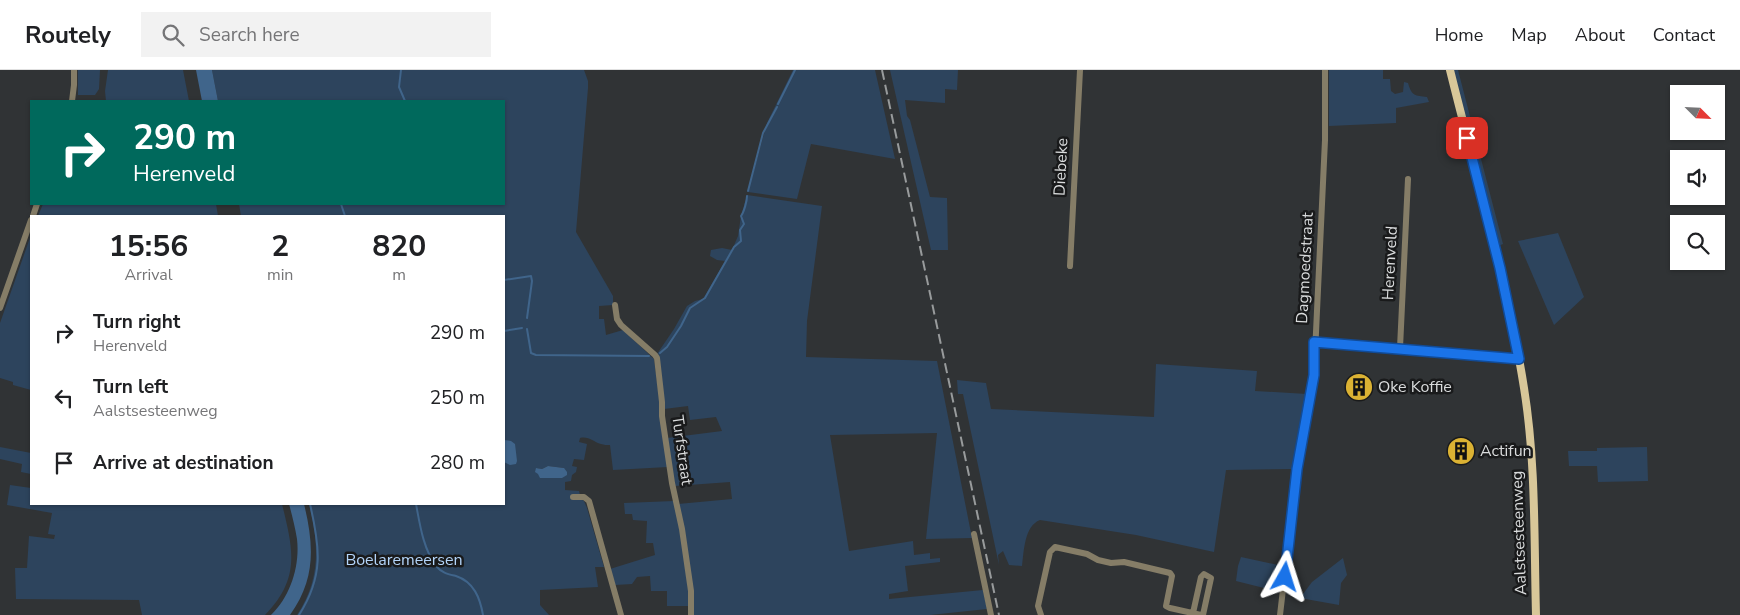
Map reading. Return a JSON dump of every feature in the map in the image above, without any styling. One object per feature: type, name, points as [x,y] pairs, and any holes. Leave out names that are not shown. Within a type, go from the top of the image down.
[{"type":"main road","name":"Aalstsesteenweg","points":[[1450,70],[1500,268],[1524,390],[1534,519],[1536,615]]},
{"type":"street","points":[[72,100],[74,70]]},
{"type":"street","name":"Diebeke","points":[[1070,266],[1080,70]]},
{"type":"street","name":"Dagmoedstraat","points":[[1280,615],[1297,469],[1314,375],[1314,342],[1325,140],[1325,70]]},
{"type":"street","name":"Herenveld","points":[[1400,348],[1408,179]]},
{"type":"street","points":[[0,308],[30,223]]},
{"type":"street","name":"Turfstraat","points":[[615,305],[621,325],[656,358],[668,454],[691,591],[691,615]]},
{"type":"street","points":[[1314,342],[1519,359]]},
{"type":"street","points":[[574,497],[584,497],[589,501],[621,615]]},
{"type":"street","points":[[974,534],[991,615]]},
{"type":"street","points":[[1040,615],[1038,606],[1050,552],[1055,547],[1087,554],[1106,562],[1124,562],[1170,573],[1172,576],[1166,606],[1170,608],[1202,615],[1211,578],[1209,575],[1204,574],[1201,577],[1193,613]]},
{"type":"green space","points":[[78,70],[100,70],[99,89],[95,95],[78,95]]},
{"type":"green space","points":[[108,70],[183,70],[189,100],[106,100],[105,91]]},
{"type":"green space","name":"Boelaremeersen","points":[[212,70],[584,70],[588,81],[588,88],[576,232],[613,296],[613,305],[599,306],[599,319],[604,319],[606,335],[623,330],[654,359],[668,467],[613,470],[610,445],[580,438],[579,442],[587,444],[584,460],[574,459],[572,466],[577,467],[576,472],[572,475],[571,481],[565,482],[565,490],[579,491],[581,499],[587,508],[604,567],[595,567],[598,587],[540,590],[540,605],[549,615],[297,615],[305,602],[310,588],[316,561],[315,533],[309,505],[505,505],[505,215],[241,215],[239,205],[505,205],[505,100],[218,100]],"holes":[[[548,466],[564,468],[562,478],[541,478],[536,468],[542,469]]]},
{"type":"green space","points":[[793,70],[875,70],[895,159],[811,144],[797,199],[748,192],[767,123]]},
{"type":"green space","points":[[890,70],[958,70],[957,90],[945,89],[945,103],[905,100],[907,116],[910,120],[930,197],[947,198],[948,250],[931,250]]},
{"type":"green space","points":[[1329,70],[1383,70],[1383,79],[1390,79],[1391,91],[1395,94],[1403,92],[1404,82],[1408,83],[1413,93],[1427,97],[1429,102],[1396,108],[1396,123],[1329,126]]},
{"type":"green space","points":[[1453,70],[1458,70],[1503,244],[1498,246]]},
{"type":"green space","points":[[747,195],[822,206],[807,321],[806,357],[937,361],[972,538],[926,539],[937,433],[830,435],[849,551],[913,541],[914,555],[930,553],[930,559],[940,558],[940,562],[905,566],[908,591],[889,594],[889,599],[983,590],[987,609],[930,615],[693,615],[678,504],[732,499],[730,482],[675,486],[667,438],[722,431],[716,417],[690,420],[688,406],[664,409],[657,354],[687,306],[703,299],[725,261],[717,260],[710,256],[711,250],[722,248],[732,250],[738,236]]},
{"type":"green space","points":[[43,205],[216,205],[218,215],[38,215]]},
{"type":"green space","points":[[1558,233],[1584,297],[1554,325],[1518,241]]},
{"type":"green space","points":[[30,238],[30,390],[13,385],[13,382],[0,378],[0,323]]},
{"type":"green space","points":[[1156,364],[1257,371],[1255,391],[1307,394],[1294,469],[1226,470],[1214,552],[1136,535],[1040,520],[1035,523],[1028,534],[1024,547],[1022,566],[1009,565],[1003,551],[998,555],[999,565],[963,394],[958,394],[957,380],[986,383],[991,409],[1154,417]]},
{"type":"green space","points":[[0,447],[30,453],[30,474],[21,472],[22,464],[0,459]]},
{"type":"green space","points":[[1647,447],[1648,481],[1598,482],[1597,466],[1569,466],[1568,451],[1597,451],[1597,448]]},
{"type":"green space","points":[[10,485],[30,488],[30,505],[282,505],[291,549],[289,575],[277,601],[265,615],[142,615],[139,600],[16,599],[15,568],[27,568],[29,536],[54,539],[55,535],[48,534],[52,513],[7,505]]},
{"type":"green space","points":[[674,501],[686,566],[689,606],[667,606],[667,591],[651,591],[650,576],[637,577],[632,584],[615,585],[610,569],[655,555],[653,543],[646,543],[647,521],[633,520],[632,514],[625,514],[624,503]]},
{"type":"green space","points":[[1241,557],[1283,566],[1280,592],[1236,581]]},
{"type":"green space","points":[[1343,558],[1347,575],[1341,583],[1339,605],[1300,598],[1312,582]]},
{"type":"shaded area","points":[[196,70],[212,70],[218,100],[202,100]]},
{"type":"shaded area","points":[[505,440],[515,444],[517,461],[516,464],[510,465],[505,462]]},
{"type":"shaded area","points":[[548,466],[564,468],[567,475],[562,478],[540,478],[535,472],[536,468],[542,469]]},
{"type":"shaded area","points":[[289,505],[304,505],[311,548],[305,588],[290,615],[271,615],[284,599],[293,580],[298,549]]},
{"type":"waterway","points":[[401,70],[399,87],[405,100]]},
{"type":"waterway","points":[[778,104],[795,70]]},
{"type":"waterway","points":[[748,191],[763,133],[777,107]]},
{"type":"waterway","points":[[660,353],[667,347],[690,308],[705,298],[734,247],[741,241],[740,230],[744,224],[741,216],[747,196]]},
{"type":"waterway","points":[[341,205],[345,215]]},
{"type":"waterway","points":[[505,280],[531,276],[527,318]]},
{"type":"waterway","points":[[505,331],[522,328]]},
{"type":"waterway","points":[[527,329],[531,353],[536,355],[649,356]]},
{"type":"waterway","points":[[299,615],[313,587],[318,561],[318,548],[310,505]]},
{"type":"waterway","points":[[416,505],[428,552],[436,566],[445,573],[456,576],[472,586],[478,597],[483,615]]},
{"type":"railway","points":[[882,70],[999,615]]},
{"type":"place","name":"Oke Koffie","points":[[1359,387]]},
{"type":"place","name":"Actifun","points":[[1461,451]]},
{"type":"route","points":[[1285,577],[1297,469],[1312,392],[1314,342],[1519,359],[1500,268],[1467,138]]}]
